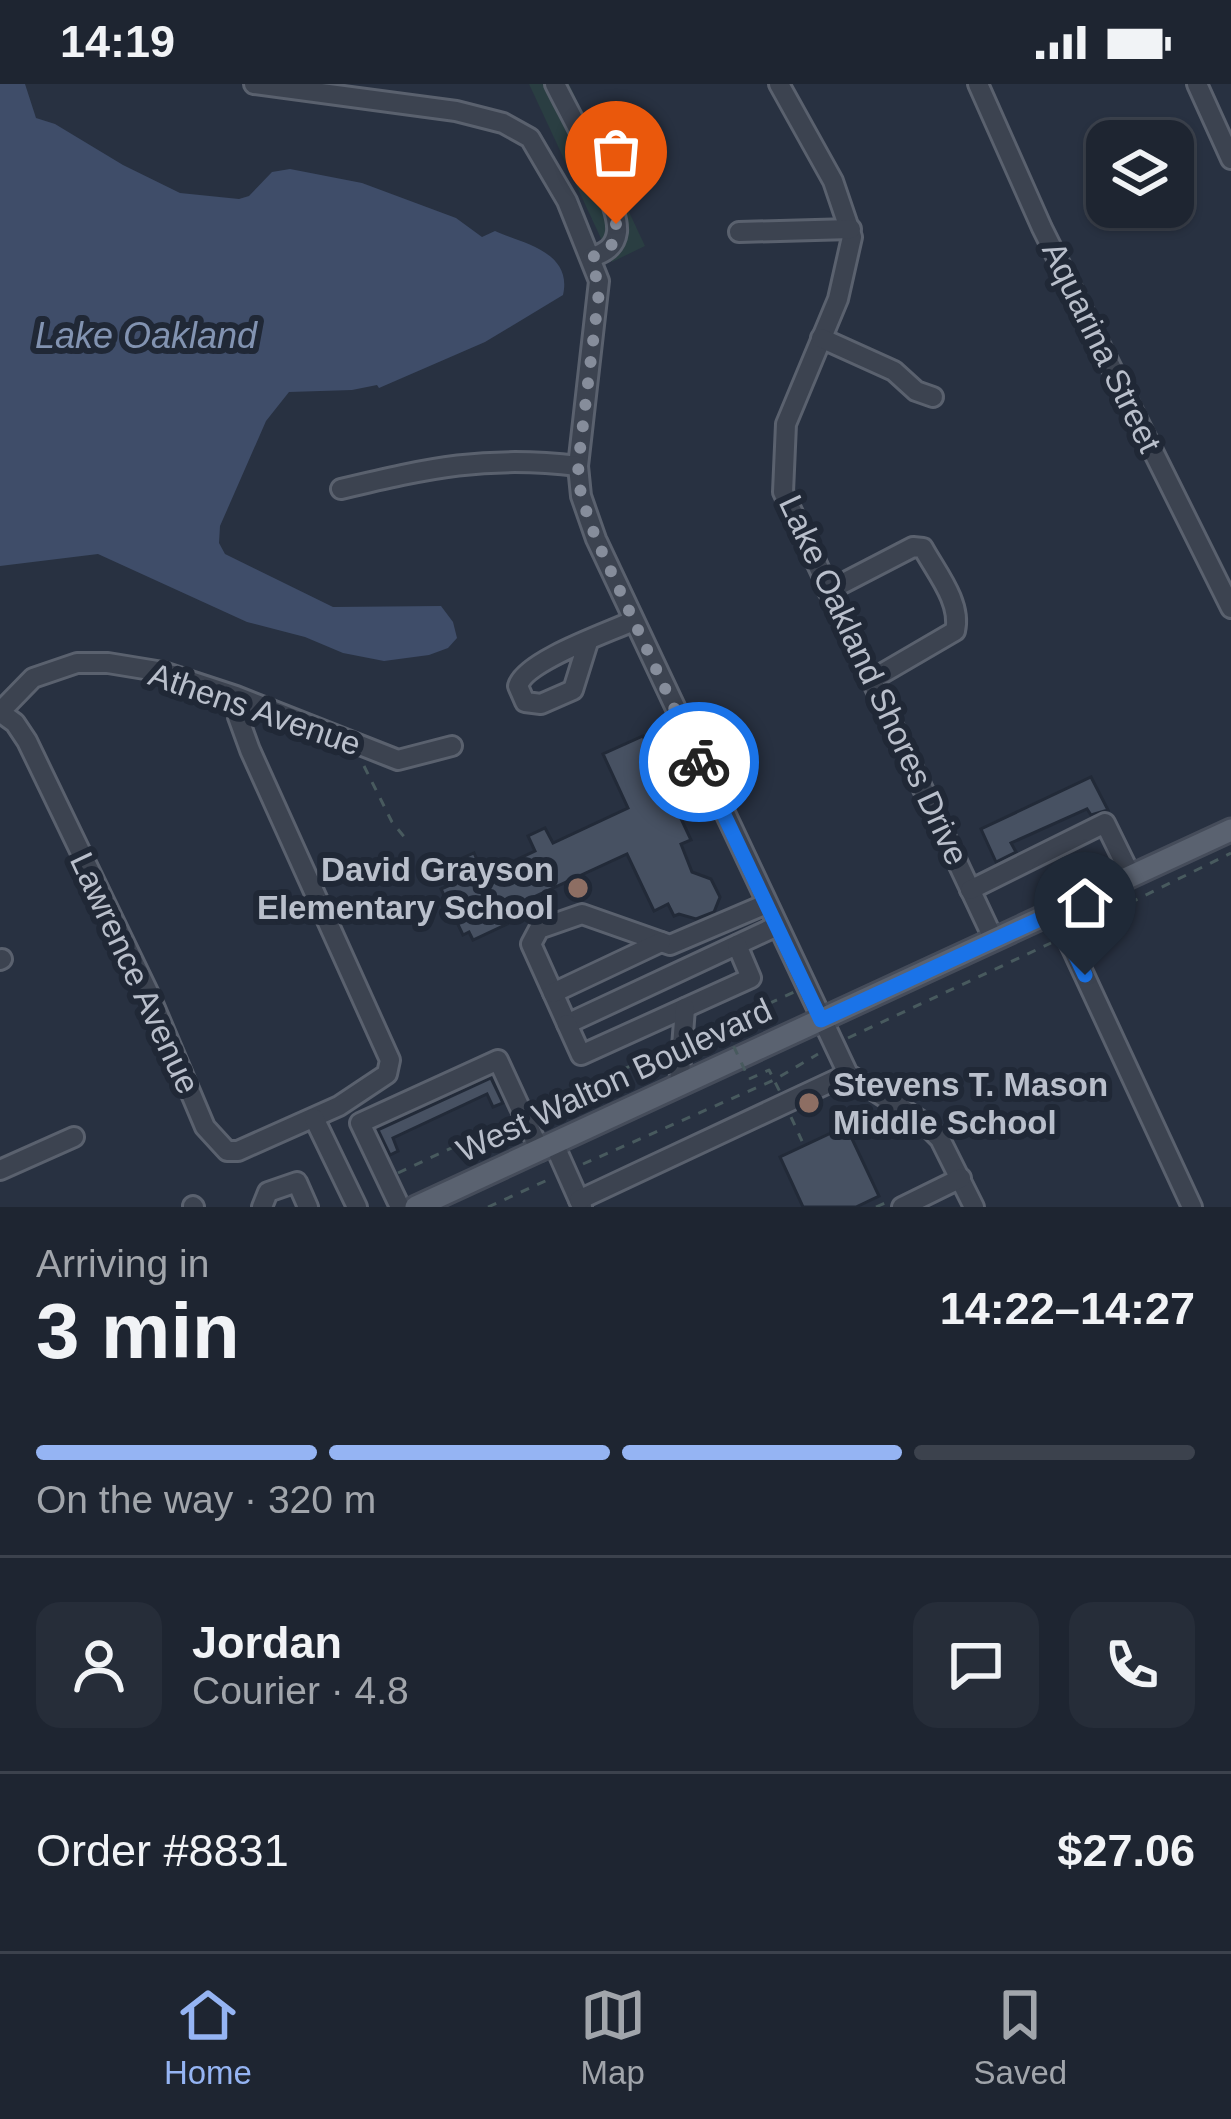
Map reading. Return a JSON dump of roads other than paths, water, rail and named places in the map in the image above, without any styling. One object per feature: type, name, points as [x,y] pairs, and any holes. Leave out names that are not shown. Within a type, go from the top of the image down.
[{"type":"main road","name":"West Walton Boulevard","points":[[416,1207],[1231,830]]},
{"type":"street","points":[[254,84],[456,111],[503,123],[530,138],[555,177],[592,257],[599,292],[578,466],[587,518],[848,1074],[923,1122],[940,1139],[974,1207]]},
{"type":"street","points":[[408,107],[410,84]]},
{"type":"street","points":[[555,84],[603,185],[616,224],[615,240],[606,253],[592,257]]},
{"type":"street","points":[[739,232],[851,229],[833,182],[779,84]]},
{"type":"street","name":"Aquarina Street","points":[[977,84],[1042,228],[1228,597]]},
{"type":"street","points":[[1197,84],[1231,159]]},
{"type":"street","name":"Lake Oakland Shores Drive","points":[[851,229],[850,258],[786,424],[783,492],[994,940]]},
{"type":"street","points":[[821,338],[894,371],[916,391],[933,397]]},
{"type":"street","points":[[341,489],[477,461],[578,466]]},
{"type":"street","points":[[828,591],[913,548],[923,548],[954,605],[955,631],[871,680]]},
{"type":"street","points":[[588,642],[633,621]]},
{"type":"street","name":"Athens Avenue","points":[[0,712],[33,678],[77,663],[108,662],[163,672],[236,696],[398,760],[452,746]]},
{"type":"street","name":"Lawrence Avenue","points":[[0,712],[27,741],[148,994],[199,1113],[217,1144],[238,1151],[380,1083],[390,1060],[250,751],[236,696]]},
{"type":"street","points":[[970,890],[1105,823],[1131,876]]},
{"type":"street","points":[[736,945],[752,978],[581,1055],[531,944],[533,935],[581,914],[661,942],[681,943],[766,904]]},
{"type":"street","points":[[1055,912],[1192,1207]]},
{"type":"street","points":[[567,1024],[777,926]]},
{"type":"street","points":[[553,993],[661,942]]},
{"type":"street","points":[[679,1086],[685,1008]]},
{"type":"street","points":[[400,1207],[360,1123],[498,1060],[523,1115],[566,1172],[581,1203],[848,1074]]},
{"type":"street","points":[[314,1118],[357,1207]]},
{"type":"street","points":[[0,1170],[74,1137]]},
{"type":"street","points":[[902,1207],[961,1178]]},
{"type":"street","points":[[262,1207],[268,1192],[292,1181],[297,1182],[308,1207]]},
{"type":"water","name":"Lake Oakland","points":[[0,84],[25,84],[36,118],[180,193],[239,199],[249,196],[272,172],[290,169],[362,183],[456,218],[482,237],[495,231],[553,259],[564,280],[563,295],[485,342],[379,388],[289,392],[266,421],[220,526],[219,543],[225,554],[333,607],[441,606],[457,638],[448,648],[384,661],[343,653],[247,622],[98,554],[0,566]]},
{"type":"place","name":"David Grayson Elementary School","points":[[578,888]]},
{"type":"place","name":"Stevens T. Mason Middle School","points":[[809,1103]]}]
